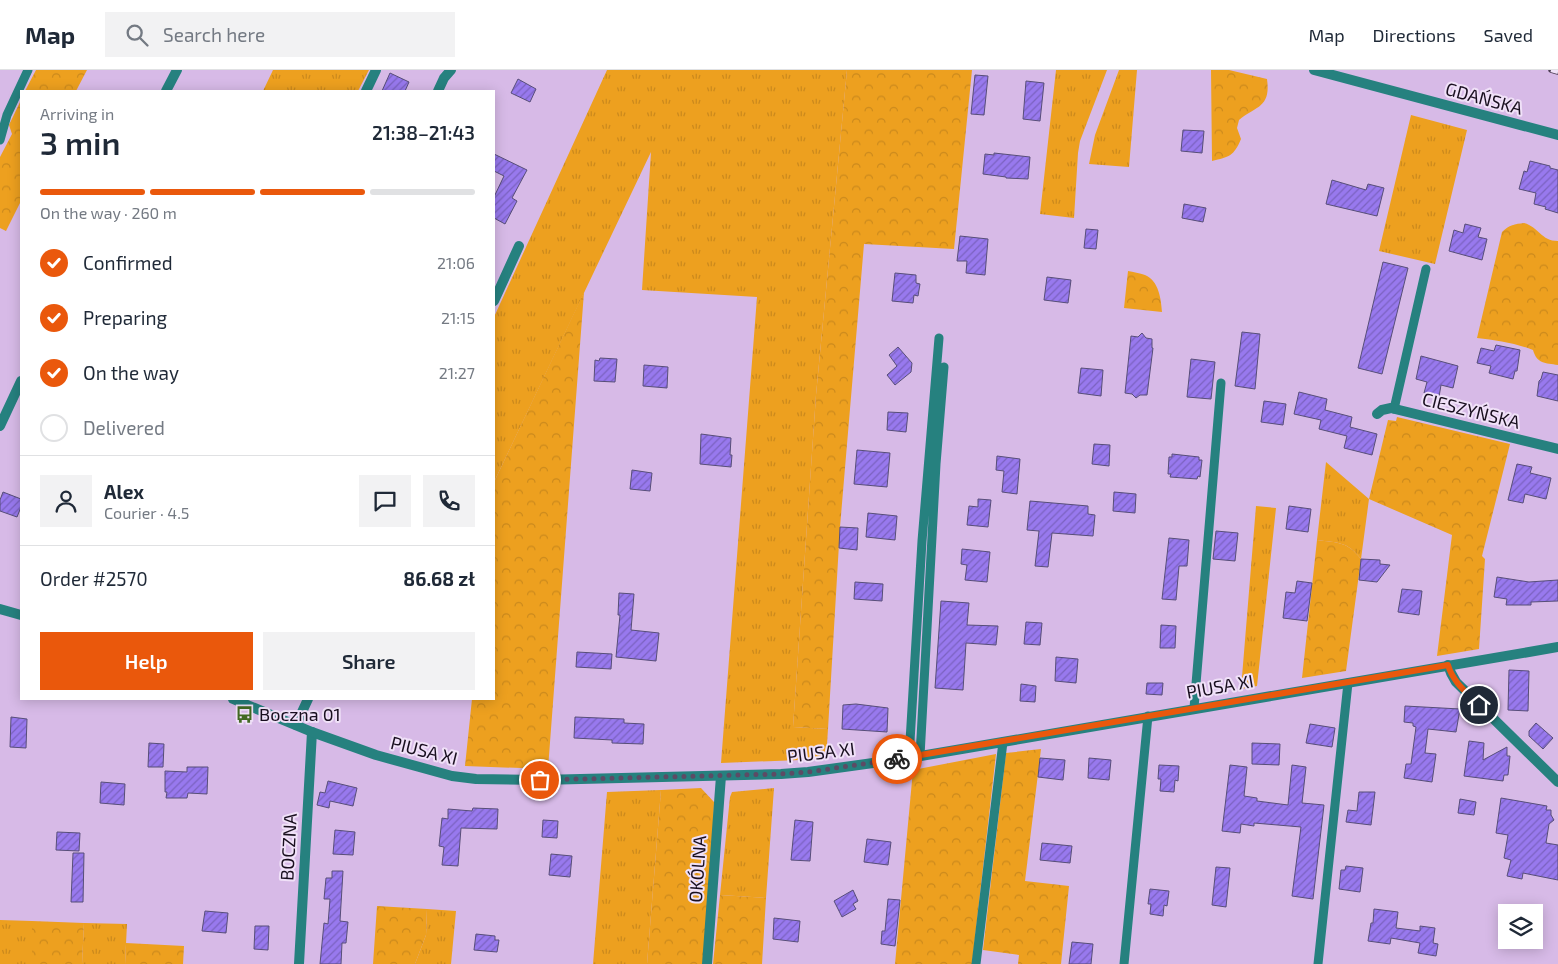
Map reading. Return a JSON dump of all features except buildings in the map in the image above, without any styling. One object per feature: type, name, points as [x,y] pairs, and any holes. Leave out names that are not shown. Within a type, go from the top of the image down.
[{"type":"street","points":[[167,90],[177,70]]},
{"type":"street","points":[[366,90],[376,70]]},
{"type":"street","points":[[438,90],[444,78],[451,70]]},
{"type":"street","name":"GDAŃSKA","points":[[1314,70],[1558,135]]},
{"type":"street","points":[[495,299],[519,246]]},
{"type":"street","points":[[0,426],[20,384]]},
{"type":"street","name":"CIESZYŃSKA","points":[[1377,414],[1385,409],[1394,409],[1558,448]]},
{"type":"street","points":[[0,609],[20,615]]},
{"type":"street","name":"PIUSA XI","points":[[235,700],[376,756],[452,776],[476,779],[540,780],[721,776],[808,772],[909,758],[1558,646]]},
{"type":"street","points":[[1448,665],[1450,673],[1456,682],[1558,782]]},
{"type":"street","points":[[296,725],[308,700]]},
{"type":"street","name":"BOCZNA","points":[[300,964],[312,732]]},
{"type":"street","name":"OKÓLNA","points":[[707,964],[721,776]]},
{"type":"lane","points":[[0,140],[6,115],[28,70]]},
{"type":"lane","points":[[1394,409],[1426,269]]},
{"type":"lane","points":[[909,758],[922,541],[939,338]]},
{"type":"lane","points":[[920,756],[936,464],[944,367]]},
{"type":"lane","points":[[1194,708],[1221,383]]},
{"type":"lane","points":[[1318,964],[1348,683]]},
{"type":"lane","points":[[1124,964],[1148,716]]},
{"type":"lane","points":[[976,964],[1003,742]]},
{"type":"green space","points":[[36,70],[87,70],[77,90],[26,90]]},
{"type":"green space","points":[[273,70],[369,70],[359,90],[263,90]]},
{"type":"green space","points":[[607,70],[847,70],[816,395],[793,727],[828,729],[826,759],[721,763],[757,297],[642,290],[651,152],[495,480],[495,315]]},
{"type":"green space","points":[[847,70],[972,70],[954,249],[864,244],[840,527],[828,729],[793,727],[816,395]]},
{"type":"green space","points":[[1056,70],[1107,70],[1080,141],[1074,218],[1040,214]]},
{"type":"green space","points":[[1119,70],[1137,70],[1129,167],[1089,164],[1095,135]]},
{"type":"green space","points":[[1211,70],[1229,70],[1267,79],[1268,89],[1267,96],[1261,105],[1239,120],[1237,128],[1241,139],[1236,149],[1227,157],[1212,161]]},
{"type":"green space","points":[[20,102],[20,203],[6,231],[0,228],[0,157],[12,134],[9,125]]},
{"type":"green space","points":[[1411,115],[1467,130],[1435,264],[1379,251]]},
{"type":"green space","points":[[1524,223],[1548,239],[1558,241],[1558,365],[1542,362],[1537,358],[1533,350],[1505,342],[1477,338],[1502,232],[1512,225]]},
{"type":"green space","points":[[1128,271],[1145,275],[1153,281],[1160,296],[1162,312],[1124,308]]},
{"type":"green space","points":[[584,292],[548,769],[465,766],[472,700],[495,700],[495,480]]},
{"type":"green space","points":[[1397,417],[1510,444],[1482,556],[1485,559],[1479,649],[1437,656],[1452,535],[1369,499],[1388,420],[1396,421]]},
{"type":"green space","points":[[1326,462],[1369,499],[1361,559],[1351,549],[1342,544],[1317,540]]},
{"type":"green space","points":[[1256,506],[1276,508],[1257,686],[1241,689]]},
{"type":"green space","points":[[1317,540],[1342,544],[1351,549],[1361,559],[1346,671],[1302,678]]},
{"type":"green space","points":[[1041,749],[1025,881],[1069,886],[1061,964],[1018,964],[1019,955],[983,950],[1006,753]]},
{"type":"green space","points":[[996,754],[972,964],[895,964],[913,770]]},
{"type":"green space","points":[[701,788],[714,802],[709,964],[647,964],[661,790]]},
{"type":"green space","points":[[774,788],[766,898],[720,895],[732,792]]},
{"type":"green space","points":[[661,790],[647,964],[593,964],[607,792]]},
{"type":"green space","points":[[720,895],[766,898],[762,964],[713,964]]},
{"type":"green space","points":[[377,906],[427,909],[426,935],[415,964],[373,964]]},
{"type":"green space","points":[[427,909],[456,911],[451,964],[415,964],[426,935]]},
{"type":"green space","points":[[0,920],[32,921],[32,964],[0,964]]},
{"type":"green space","points":[[32,921],[84,923],[82,964],[32,964]]},
{"type":"green space","points":[[84,923],[127,924],[125,964],[82,964]]},
{"type":"green space","points":[[126,943],[184,946],[183,964],[125,964]]},
{"type":"railway","points":[[1551,70],[1558,72]]},
{"type":"way so far","points":[[540,780],[781,774],[897,759]]},
{"type":"place","name":"Boczna 01","points":[[245,715]]},
{"type":"route","points":[[897,759],[1448,665],[1450,673],[1456,682],[1479,705]]}]
